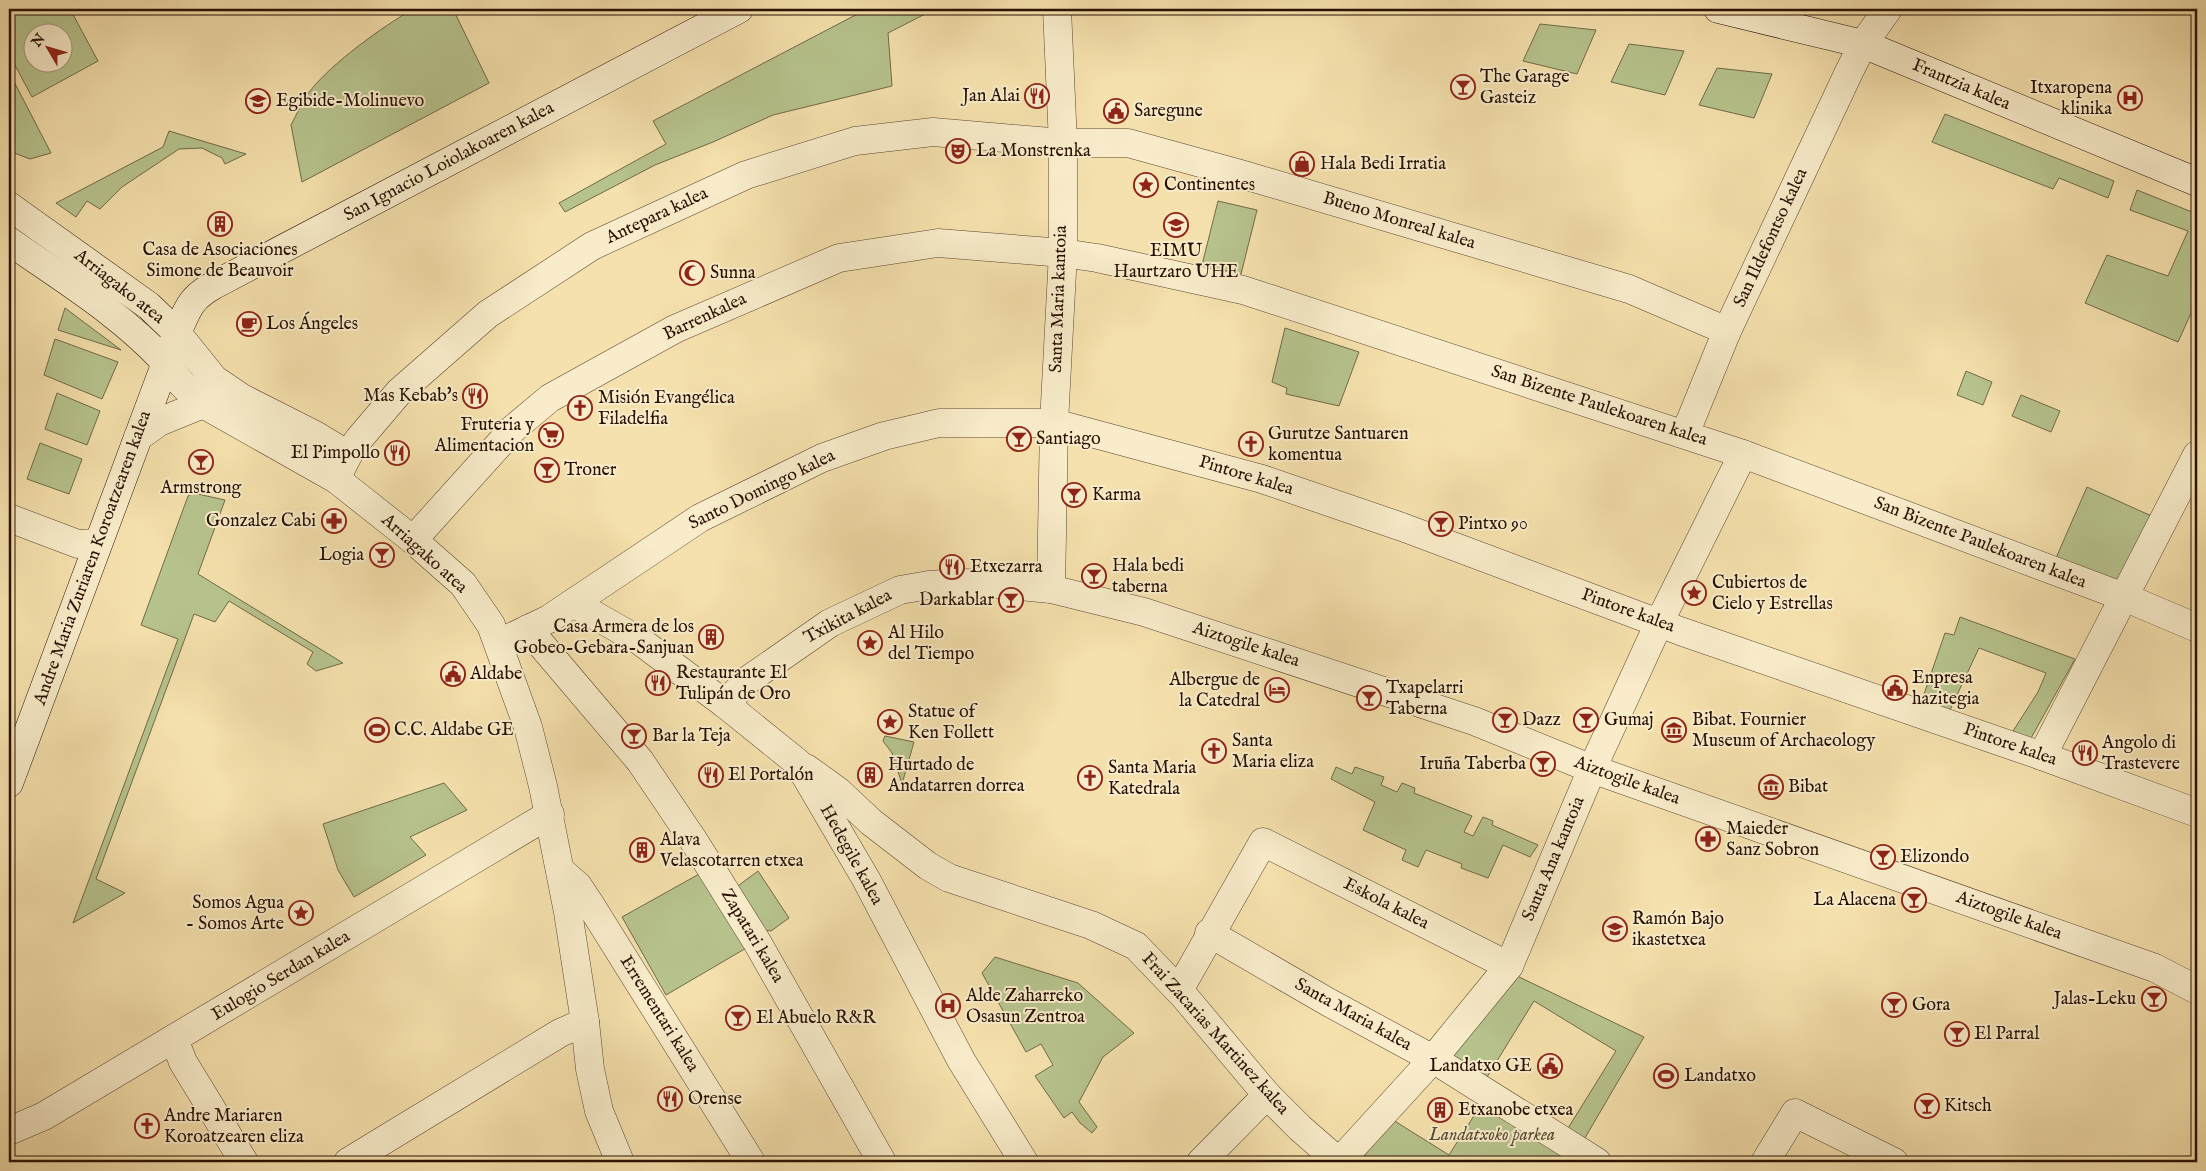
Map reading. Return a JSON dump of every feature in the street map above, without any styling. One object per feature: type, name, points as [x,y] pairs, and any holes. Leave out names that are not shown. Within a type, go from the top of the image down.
[{"type":"street","name":"San Ignacio Loiolakoaren kalea","points":[[177,333],[193,300],[199,294],[739,9]]},
{"type":"street","name":"Santa Maria kantoia","points":[[1051,589],[1054,423],[1063,253],[1063,143],[1057,9]]},
{"type":"street","name":"Frantzia kalea","points":[[1718,9],[1863,44],[2197,182]]},
{"type":"street","name":"San Ildefontso kalea","points":[[1685,434],[1727,331],[1848,72],[1863,44],[1888,9]]},
{"type":"street","name":"Antepara kalea","points":[[336,479],[348,455],[399,392],[488,314],[592,246],[746,175],[855,141],[933,132],[1063,143]]},
{"type":"street","name":"Bueno Monreal kalea","points":[[1063,143],[1128,143],[1244,174],[1629,289],[1727,331]]},
{"type":"street","name":"Arriagako atea","points":[[9,206],[149,306],[177,333],[214,379],[242,398],[315,435],[348,455]]},
{"type":"street","name":"Arriagako atea","points":[[9,241],[120,319],[141,336],[166,362],[182,384],[203,404],[336,479],[413,540],[463,584],[482,608],[499,643],[528,727],[550,814],[585,1022],[590,1069],[599,1111],[620,1162]]},
{"type":"street","name":"Barrenkalea","points":[[413,540],[513,429],[550,398],[675,329],[839,258],[938,242],[1063,253]]},
{"type":"street","name":"San Bizente Paulekoaren kalea","points":[[1063,253],[1097,258],[1243,290],[1685,434],[2124,597],[2197,628]]},
{"type":"street","name":"Andre Maria Zuriaren Koroatzearen kalea","points":[[9,784],[177,333]]},
{"type":"street","points":[[138,437],[159,422],[203,404]]},
{"type":"street","name":"Santo Domingo kalea","points":[[499,643],[549,619],[700,518],[822,458],[884,436],[939,423],[1054,423]]},
{"type":"street","name":"Pintore kalea","points":[[1054,423],[1262,479],[1402,527],[1659,623],[2042,756],[2197,813]]},
{"type":"street","name":"Santa Ana kantoia","points":[[1339,1162],[1433,1059],[1509,966],[1592,769],[1659,623],[1743,454]]},
{"type":"street","points":[[2042,756],[2124,597],[2188,498],[2197,455]]},
{"type":"street","points":[[9,518],[78,544],[98,543]]},
{"type":"street","name":"Txikita kalea","points":[[725,704],[748,680],[823,628],[849,613],[900,590],[929,585],[960,583],[998,584],[1051,589]]},
{"type":"street","name":"Aiztogile kalea","points":[[1051,589],[1144,612],[1346,677],[1474,721],[1592,769],[2155,968],[2197,990]]},
{"type":"street","name":"Hedegile kalea","points":[[573,603],[640,641],[725,704],[798,763],[866,880],[960,1060],[1024,1162]]},
{"type":"street","name":"Zapatari kalea","points":[[528,629],[640,761],[686,830],[757,942],[882,1162]]},
{"type":"street","name":"Frai Zacarias Martinez kalea","points":[[798,763],[838,791],[871,822],[948,878],[1091,925],[1136,946],[1179,990],[1267,1095],[1300,1128],[1339,1162]]},
{"type":"street","name":"Eulogio Serdan kalea","points":[[9,1131],[44,1116],[550,814]]},
{"type":"street","name":"Eskola kalea","points":[[1209,933],[1263,842],[1509,966]]},
{"type":"street","name":"Errementari kalea","points":[[560,870],[578,886],[588,901],[751,1162]]},
{"type":"street","points":[[1179,990],[1209,933]]},
{"type":"street","name":"Santa Maria kalea","points":[[1209,933],[1328,1002],[1433,1059],[1597,1162]]},
{"type":"street","points":[[348,1162],[560,1033],[585,1022]]},
{"type":"street","points":[[174,1039],[183,1062],[244,1162]]},
{"type":"street","points":[[1201,1162],[1267,1095]]},
{"type":"street","points":[[1765,1162],[1795,1113],[1894,1162]]},
{"type":"green space","points":[[9,9],[70,9],[98,61],[32,97],[9,54]]},
{"type":"green space","points":[[413,9],[453,9],[489,83],[302,182],[291,125],[307,95],[344,57]]},
{"type":"green space","points":[[867,9],[935,9],[888,33],[892,86],[773,115],[655,165],[565,212],[559,203],[666,144],[653,121]]},
{"type":"green space","points":[[1540,24],[1596,30],[1577,74],[1523,61]]},
{"type":"green space","points":[[1629,44],[1684,51],[1665,95],[1611,82]]},
{"type":"green space","points":[[1717,68],[1772,74],[1754,118],[1699,105]]},
{"type":"green space","points":[[9,72],[51,153],[30,159],[9,151]]},
{"type":"green space","points":[[1945,114],[2114,181],[2108,198],[2059,178],[2053,189],[1932,142]]},
{"type":"green space","points":[[169,131],[246,154],[225,164],[222,158],[202,148],[179,149],[122,187],[100,209],[87,201],[76,217],[56,203],[163,147]]},
{"type":"green space","points":[[2137,190],[2197,214],[2197,300],[2178,342],[2085,303],[2107,255],[2168,276],[2188,231],[2130,210]]},
{"type":"green space","points":[[1218,201],[1257,210],[1241,274],[1202,265]]},
{"type":"green space","points":[[65,308],[121,350],[58,330]]},
{"type":"green space","points":[[1285,328],[1359,352],[1339,406],[1286,394],[1287,388],[1272,382]]},
{"type":"green space","points":[[55,339],[118,362],[102,399],[44,375]]},
{"type":"green space","points":[[1966,371],[1992,382],[1983,405],[1957,395]]},
{"type":"green space","points":[[57,393],[100,411],[87,445],[45,429]]},
{"type":"green space","points":[[2021,395],[2060,411],[2051,432],[2012,416]]},
{"type":"green space","points":[[40,443],[82,459],[69,494],[27,479]]},
{"type":"green space","points":[[2087,487],[2156,518],[2121,583],[2056,558]]},
{"type":"green space","points":[[193,493],[225,500],[198,574],[343,663],[316,671],[307,664],[313,652],[229,601],[215,622],[194,614],[96,879],[125,893],[73,923],[178,639],[141,625],[188,496]]},
{"type":"green space","points":[[1960,617],[2075,659],[2030,740],[2013,731],[2038,692],[2046,673],[1979,648],[1950,710],[1922,700],[1945,633],[1954,635]]},
{"type":"green space","points":[[885,736],[914,742],[902,784],[892,753],[883,741]]},
{"type":"green space","points":[[1336,767],[1352,774],[1355,767],[1384,777],[1381,785],[1397,792],[1402,783],[1415,788],[1414,793],[1472,816],[1464,832],[1473,836],[1483,817],[1493,821],[1492,825],[1538,845],[1530,857],[1503,845],[1488,878],[1461,868],[1462,864],[1426,850],[1418,867],[1402,860],[1406,850],[1363,830],[1375,802],[1331,779]]},
{"type":"green space","points":[[444,783],[467,810],[410,837],[426,855],[354,897],[338,870],[323,824]]},
{"type":"green space","points":[[758,871],[789,918],[771,931],[757,929],[731,891]]},
{"type":"green space","points":[[701,873],[748,947],[666,995],[622,917]]},
{"type":"green space","points":[[995,957],[1078,983],[1134,1033],[1103,1057],[1079,1102],[1097,1127],[1092,1133],[1080,1123],[1072,1112],[1064,1118],[1035,1076],[1053,1065],[1041,1044],[1026,1052],[982,973]]},
{"type":"green space","points":[[1515,975],[1644,1037],[1582,1143],[1565,1133],[1616,1051],[1534,1001],[1484,1082],[1450,1059]]},
{"type":"green space","name":"Landatxoko parkea","points":[[1484,1100],[1574,1155],[1569,1162],[1359,1162],[1393,1120],[1449,1155]]},
{"type":"place","name":"The Garage Gasteiz","points":[[1463,87]]},
{"type":"place","name":"Jan Alai","points":[[1037,96]]},
{"type":"place","name":"Itxaropena klinika","points":[[2130,98]]},
{"type":"place","name":"Egibide-Molinuevo","points":[[258,101]]},
{"type":"place","name":"Saregune","points":[[1116,111]]},
{"type":"place","name":"La Monstrenka","points":[[958,151]]},
{"type":"place","name":"Hala Bedi Irratia","points":[[1302,164]]},
{"type":"place","name":"Continentes","points":[[1146,185]]},
{"type":"place","name":"Casa de Asociaciones Simone de Beauvoir","points":[[220,224]]},
{"type":"place","name":"EIMU Haurtzaro UHE","points":[[1176,225]]},
{"type":"place","name":"Sunna","points":[[692,273]]},
{"type":"place","name":"Los Ángeles","points":[[249,324]]},
{"type":"place","name":"Mas Kebab's","points":[[475,396]]},
{"type":"place","name":"Misión Evangélica Filadelfia","points":[[580,408]]},
{"type":"place","name":"Fruteria y Alimentacion","points":[[551,435]]},
{"type":"place","name":"Santiago","points":[[1019,439]]},
{"type":"place","name":"Gurutze Santuaren komentua","points":[[1251,444]]},
{"type":"place","name":"El Pimpollo","points":[[397,453]]},
{"type":"place","name":"Armstrong","points":[[201,462]]},
{"type":"place","name":"Troner","points":[[547,470]]},
{"type":"place","name":"Karma","points":[[1074,495]]},
{"type":"place","name":"Gonzalez Cabi","points":[[334,521]]},
{"type":"place","name":"Pintxo 90","points":[[1441,524]]},
{"type":"place","name":"Logia","points":[[382,555]]},
{"type":"place","name":"Etxezarra","points":[[952,567]]},
{"type":"place","name":"Hala bedi taberna","points":[[1094,576]]},
{"type":"place","name":"Cubiertos de Cielo y Estrellas","points":[[1694,593]]},
{"type":"place","name":"Darkablar","points":[[1011,600]]},
{"type":"place","name":"Casa Armera de los Gobeo-Gebara-Sanjuan","points":[[711,637]]},
{"type":"place","name":"Al Hilo del Tiempo","points":[[870,643]]},
{"type":"place","name":"Aldabe","points":[[453,674]]},
{"type":"place","name":"Restaurante El Tulipán de Oro","points":[[658,683]]},
{"type":"place","name":"Enpresa hazitegia","points":[[1895,688]]},
{"type":"place","name":"Albergue de la Catedral","points":[[1277,690]]},
{"type":"place","name":"Txapelarri Taberna","points":[[1369,698]]},
{"type":"place","name":"Dazz","points":[[1505,720]]},
{"type":"place","name":"Gumaj","points":[[1586,720]]},
{"type":"place","name":"Statue of Ken Follett","points":[[890,722]]},
{"type":"place","name":"C.C. Aldabe GE","points":[[377,730]]},
{"type":"place","name":"Bibat. Fournier Museum of Archaeology","points":[[1674,730]]},
{"type":"place","name":"Bar la Teja","points":[[634,736]]},
{"type":"place","name":"Santa Maria eliza","points":[[1214,751]]},
{"type":"place","name":"Angolo di Trastevere","points":[[2085,753]]},
{"type":"place","name":"Iruña Taberba","points":[[1543,764]]},
{"type":"place","name":"El Portalón","points":[[711,775]]},
{"type":"place","name":"Hurtado de Andatarren dorrea","points":[[870,775]]},
{"type":"place","name":"Santa Maria Katedrala","points":[[1090,778]]},
{"type":"place","name":"Bibat","points":[[1771,787]]},
{"type":"place","name":"Maieder Sanz Sobron","points":[[1708,839]]},
{"type":"place","name":"Alava Velascotarren etxea","points":[[642,850]]},
{"type":"place","name":"Elizondo","points":[[1883,857]]},
{"type":"place","name":"La Alacena","points":[[1914,900]]},
{"type":"place","name":"Somos Agua - Somos Arte","points":[[301,913]]},
{"type":"place","name":"Ramón Bajo ikastetxea","points":[[1615,929]]},
{"type":"place","name":"Jalas-Leku","points":[[2154,999]]},
{"type":"place","name":"Gora","points":[[1894,1005]]},
{"type":"place","name":"Alde Zaharreko Osasun Zentroa","points":[[948,1006]]},
{"type":"place","name":"El Abuelo R&R","points":[[738,1018]]},
{"type":"place","name":"El Parral","points":[[1957,1034]]},
{"type":"place","name":"Landatxo GE","points":[[1550,1066]]},
{"type":"place","name":"Landatxo","points":[[1666,1076]]},
{"type":"place","name":"Orense","points":[[670,1099]]},
{"type":"place","name":"Kitsch","points":[[1927,1106]]},
{"type":"place","name":"Etxanobe etxea","points":[[1440,1110]]},
{"type":"place","name":"Andre Mariaren Koroatzearen eliza","points":[[147,1126]]}]
